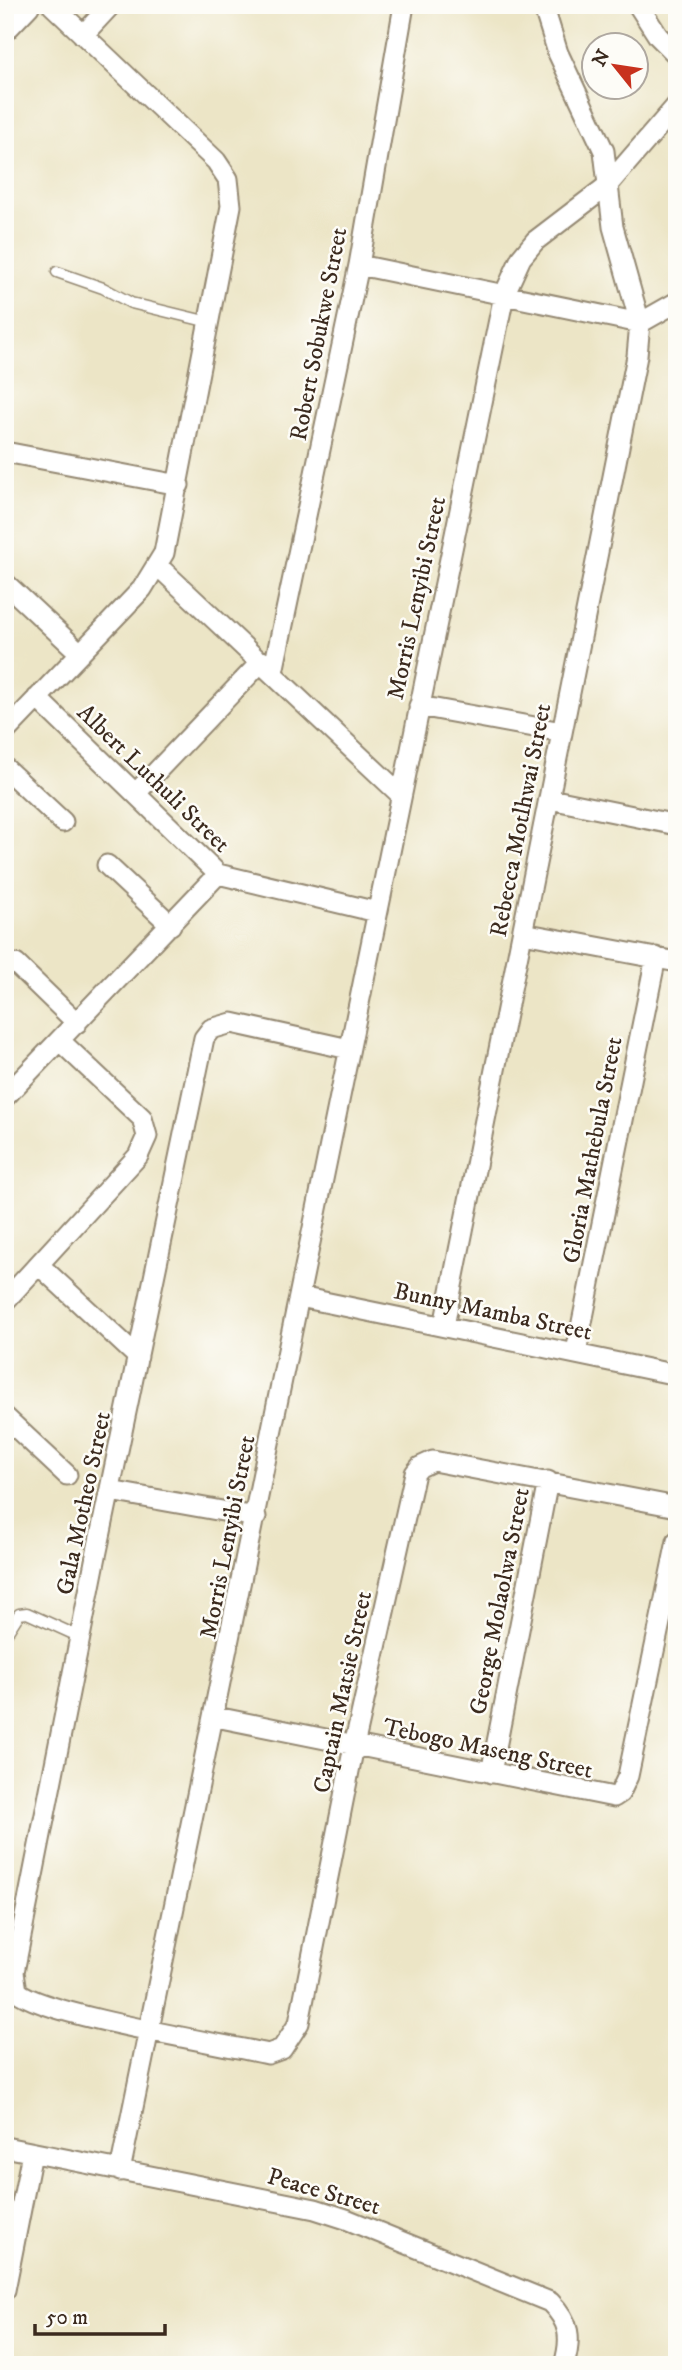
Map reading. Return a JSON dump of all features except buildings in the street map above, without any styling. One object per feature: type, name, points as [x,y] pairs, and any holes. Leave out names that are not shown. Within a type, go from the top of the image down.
[{"type":"street","points":[[5,28],[27,5]]},
{"type":"street","points":[[5,732],[142,589],[158,566],[170,536],[231,206],[228,179],[216,161],[52,5]]},
{"type":"street","points":[[83,35],[111,5]]},
{"type":"street","name":"Robert Sobukwe Street","points":[[268,667],[359,265],[404,5]]},
{"type":"street","name":"Rebecca Motlhwai Street","points":[[444,1326],[637,356],[639,323],[613,227],[604,151],[558,53],[542,5]]},
{"type":"street","points":[[638,5],[658,36],[677,55]]},
{"type":"street","name":"Morris Lenyibi Street","points":[[120,2171],[216,1717],[349,1049],[504,295],[521,258],[536,241],[607,186],[677,105]]},
{"type":"street","points":[[359,265],[639,323],[677,302]]},
{"type":"street","points":[[5,453],[179,485]]},
{"type":"street","points":[[158,566],[401,795]]},
{"type":"street","points":[[5,583],[80,653]]},
{"type":"street","points":[[136,793],[268,667]]},
{"type":"street","name":"Albert Luthuli Street","points":[[5,1097],[218,874],[37,698]]},
{"type":"street","points":[[419,706],[562,732]]},
{"type":"street","points":[[5,768],[63,822]]},
{"type":"street","points":[[550,799],[677,825]]},
{"type":"street","points":[[107,865],[171,925]]},
{"type":"street","points":[[218,874],[377,912]]},
{"type":"street","points":[[523,933],[677,962]]},
{"type":"street","name":"Gloria Mathebula Street","points":[[576,1352],[656,957]]},
{"type":"street","points":[[16,964],[77,1023]]},
{"type":"street","name":"Gala Motheo Street","points":[[149,2029],[33,2002],[17,1991],[13,1983],[80,1637],[204,1038],[211,1029],[232,1023],[349,1049]]},
{"type":"street","points":[[5,1301],[138,1156],[147,1136],[142,1118],[60,1041]]},
{"type":"street","points":[[39,1265],[138,1357]]},
{"type":"street","name":"Bunny Mamba Street","points":[[300,1297],[677,1375]]},
{"type":"street","points":[[5,1417],[67,1475]]},
{"type":"street","name":"Captain Matsie Street","points":[[149,2029],[268,2054],[282,2049],[292,2038],[299,2023],[354,1746],[415,1473],[420,1467],[433,1461],[677,1507]]},
{"type":"street","name":"George Molaolwa Street","points":[[491,1773],[548,1481]]},
{"type":"street","points":[[110,1491],[256,1517]]},
{"type":"street","name":"Tebogo Maseng Street","points":[[216,1717],[604,1797],[620,1793],[628,1776],[677,1541]]},
{"type":"street","name":"Peace Street","points":[[5,2147],[315,2209],[533,2293],[550,2302],[562,2314],[568,2327],[570,2339],[565,2365]]},
{"type":"street","points":[[5,2290],[32,2153]]},
{"type":"lane","points":[[57,272],[103,288],[131,303],[209,322]]},
{"type":"lane","points":[[5,1636],[19,1614],[27,1613],[80,1637]]}]
